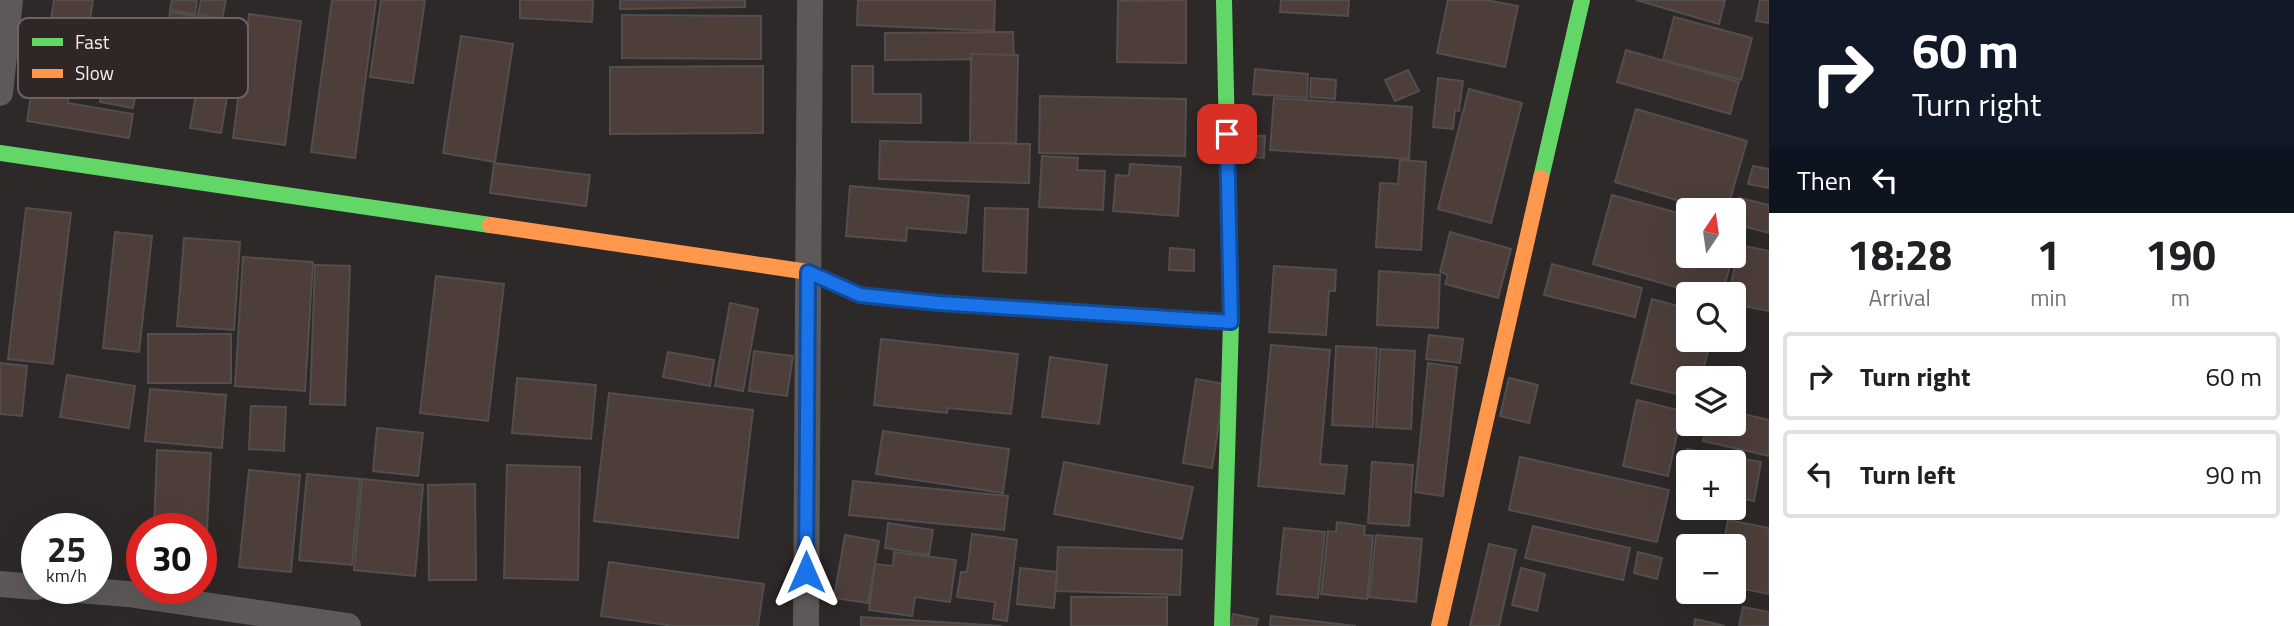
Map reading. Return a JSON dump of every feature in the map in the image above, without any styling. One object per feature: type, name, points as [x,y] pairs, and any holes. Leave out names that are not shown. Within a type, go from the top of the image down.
[{"type":"street","points":[[0,93],[10,0]]},
{"type":"street","points":[[806,626],[810,0]]},
{"type":"street","points":[[1222,626],[1231,322],[1224,0]]},
{"type":"street","points":[[1439,626],[1582,0]]},
{"type":"street","points":[[0,153],[808,272],[860,295],[938,303],[1231,322]]},
{"type":"street","points":[[0,583],[21,585]]},
{"type":"street","points":[[112,593],[348,626]]},
{"type":"building","points":[[54,0],[93,0],[90,18],[51,18]]},
{"type":"building","points":[[172,0],[197,0],[195,14],[170,10]]},
{"type":"building","points":[[201,0],[226,0],[222,18],[198,14]]},
{"type":"building","points":[[332,0],[376,0],[355,158],[311,152]]},
{"type":"building","points":[[381,0],[425,0],[413,83],[370,77]]},
{"type":"building","points":[[520,0],[593,0],[592,22],[520,18]]},
{"type":"building","points":[[620,0],[745,0],[745,7],[620,9]]},
{"type":"building","points":[[858,0],[995,0],[994,31],[857,25]]},
{"type":"building","points":[[1186,0],[1186,63],[1117,62],[1118,1]]},
{"type":"building","points":[[1281,0],[1349,0],[1348,16],[1280,12]]},
{"type":"building","points":[[1448,0],[1486,0],[1518,6],[1505,67],[1437,53]]},
{"type":"building","points":[[1636,0],[1725,0],[1719,24]]},
{"type":"building","points":[[1760,0],[1769,0],[1769,23],[1756,21]]},
{"type":"building","points":[[170,12],[210,18],[169,18]]},
{"type":"building","points":[[249,14],[301,21],[285,145],[233,138],[238,98],[248,98]]},
{"type":"building","points":[[622,15],[761,16],[761,59],[622,58]]},
{"type":"building","points":[[1674,17],[1752,38],[1741,80],[1663,60]]},
{"type":"building","points":[[1013,32],[1014,59],[885,60],[885,33]]},
{"type":"building","points":[[461,36],[513,44],[495,162],[443,153]]},
{"type":"building","points":[[1626,50],[1739,82],[1730,114],[1617,82]]},
{"type":"building","points":[[971,54],[1018,55],[1016,143],[970,143]]},
{"type":"building","points":[[763,66],[763,133],[610,134],[610,67]]},
{"type":"building","points":[[852,66],[873,66],[873,94],[921,94],[921,123],[852,122]]},
{"type":"building","points":[[1255,69],[1308,74],[1307,98],[1253,94]]},
{"type":"building","points":[[1408,70],[1419,91],[1395,101],[1385,80]]},
{"type":"building","points":[[1311,78],[1336,80],[1335,99],[1310,97]]},
{"type":"building","points":[[1438,78],[1463,81],[1459,111],[1455,110],[1453,129],[1433,127]]},
{"type":"building","points":[[1469,89],[1522,103],[1491,223],[1438,209]]},
{"type":"building","points":[[1040,96],[1186,99],[1185,156],[1039,153]]},
{"type":"building","points":[[31,98],[69,98],[68,103],[133,114],[129,138],[27,121]]},
{"type":"building","points":[[101,98],[135,98],[133,108],[100,102]]},
{"type":"building","points":[[195,98],[227,98],[221,133],[190,128]]},
{"type":"building","points":[[1274,98],[1412,107],[1409,159],[1270,150]]},
{"type":"building","points":[[1636,109],[1747,141],[1730,198],[1676,200],[1615,182]]},
{"type":"building","points":[[1244,135],[1265,136],[1264,158],[1243,156]]},
{"type":"building","points":[[880,141],[1030,144],[1029,183],[879,179]]},
{"type":"building","points":[[1042,156],[1078,158],[1077,170],[1105,171],[1103,210],[1039,207]]},
{"type":"building","points":[[1400,160],[1426,162],[1421,250],[1376,247],[1380,183],[1398,184]]},
{"type":"building","points":[[494,163],[590,175],[586,206],[490,193]]},
{"type":"building","points":[[1130,164],[1181,167],[1178,216],[1113,211],[1116,175],[1129,176]]},
{"type":"building","points":[[1753,166],[1769,169],[1769,188],[1748,184]]},
{"type":"building","points":[[850,186],[969,196],[966,233],[907,228],[906,241],[846,236]]},
{"type":"building","points":[[1612,195],[1676,212],[1676,268],[1730,268],[1725,282],[1676,282],[1676,287],[1593,264]]},
{"type":"building","points":[[1746,199],[1769,205],[1769,233],[1746,227]]},
{"type":"building","points":[[26,208],[71,213],[53,364],[8,359]]},
{"type":"building","points":[[985,208],[1028,209],[1026,273],[983,271]]},
{"type":"building","points":[[115,232],[152,236],[139,352],[103,348]]},
{"type":"building","points":[[1450,232],[1511,249],[1498,298],[1445,284],[1448,275],[1440,272]]},
{"type":"building","points":[[184,238],[240,242],[234,330],[177,326]]},
{"type":"building","points":[[1746,246],[1769,251],[1769,311],[1746,306],[1746,282],[1731,282],[1734,268],[1746,268]]},
{"type":"building","points":[[1170,248],[1194,250],[1194,271],[1169,270]]},
{"type":"building","points":[[243,257],[313,262],[305,391],[235,386]]},
{"type":"building","points":[[1552,264],[1642,288],[1635,317],[1544,295]]},
{"type":"building","points":[[315,265],[350,266],[345,405],[310,404]]},
{"type":"building","points":[[1274,266],[1336,270],[1335,291],[1329,291],[1326,335],[1269,332]]},
{"type":"building","points":[[1379,271],[1440,275],[1438,328],[1377,325]]},
{"type":"building","points":[[436,276],[504,284],[488,421],[420,413]]},
{"type":"building","points":[[1652,299],[1676,305],[1676,352],[1708,352],[1704,366],[1676,366],[1676,394],[1631,383]]},
{"type":"building","points":[[730,303],[758,309],[743,391],[715,386]]},
{"type":"building","points":[[148,334],[231,334],[231,383],[148,383]]},
{"type":"building","points":[[1429,335],[1463,339],[1460,363],[1426,359]]},
{"type":"building","points":[[881,339],[1018,354],[1011,414],[948,408],[947,413],[874,405]]},
{"type":"building","points":[[1271,345],[1330,350],[1320,464],[1347,466],[1344,494],[1258,486]]},
{"type":"building","points":[[1336,346],[1377,348],[1373,427],[1332,425]]},
{"type":"building","points":[[1380,349],[1415,351],[1411,429],[1376,427]]},
{"type":"building","points":[[754,351],[793,356],[787,396],[749,391]]},
{"type":"building","points":[[668,352],[714,360],[710,386],[663,377]]},
{"type":"building","points":[[1050,357],[1107,365],[1099,424],[1042,417]]},
{"type":"building","points":[[0,363],[27,366],[22,416],[0,414]]},
{"type":"building","points":[[1428,363],[1457,367],[1443,496],[1415,492]]},
{"type":"building","points":[[67,375],[135,386],[129,428],[60,417]]},
{"type":"building","points":[[517,378],[596,385],[591,439],[512,433]]},
{"type":"building","points":[[1509,378],[1538,385],[1529,423],[1500,416]]},
{"type":"building","points":[[1196,379],[1225,384],[1212,468],[1183,463]]},
{"type":"building","points":[[150,389],[226,395],[222,448],[145,441]]},
{"type":"building","points":[[609,393],[753,410],[738,538],[594,521]]},
{"type":"building","points":[[1637,400],[1676,410],[1677,436],[1668,476],[1623,466]]},
{"type":"building","points":[[251,406],[286,407],[284,451],[249,449]]},
{"type":"building","points":[[1746,415],[1769,420],[1769,456],[1703,441],[1704,436],[1746,436]]},
{"type":"building","points":[[377,428],[423,433],[418,476],[373,471]]},
{"type":"building","points":[[883,431],[1009,449],[1003,493],[876,474]]},
{"type":"building","points":[[157,450],[211,453],[208,513],[155,513]]},
{"type":"building","points":[[1520,457],[1669,490],[1657,542],[1509,510]]},
{"type":"building","points":[[1746,459],[1761,462],[1754,501],[1746,499]]},
{"type":"building","points":[[1064,462],[1193,487],[1182,539],[1054,514]]},
{"type":"building","points":[[1372,462],[1413,465],[1409,526],[1368,523]]},
{"type":"building","points":[[507,465],[580,467],[578,580],[504,578]]},
{"type":"building","points":[[249,470],[300,475],[291,572],[239,567]]},
{"type":"building","points":[[307,474],[360,479],[352,565],[299,560]]},
{"type":"building","points":[[362,479],[423,485],[415,576],[354,570]]},
{"type":"building","points":[[853,481],[1008,496],[1004,530],[849,515]]},
{"type":"building","points":[[475,484],[476,580],[429,580],[428,485]]},
{"type":"building","points":[[1728,520],[1769,528],[1769,594],[1746,589],[1746,534],[1725,534]]},
{"type":"building","points":[[1337,522],[1365,526],[1364,535],[1373,536],[1367,599],[1321,594],[1328,531],[1336,532]]},
{"type":"building","points":[[888,523],[933,530],[929,555],[885,548]]},
{"type":"building","points":[[1533,526],[1630,548],[1623,580],[1525,558]]},
{"type":"building","points":[[1284,528],[1325,532],[1318,598],[1277,594]]},
{"type":"building","points":[[972,534],[1017,540],[1007,621],[993,619],[995,602],[957,597],[961,572],[967,572]]},
{"type":"building","points":[[845,535],[879,541],[868,603],[834,598]]},
{"type":"building","points":[[1376,535],[1422,539],[1416,602],[1369,597]]},
{"type":"building","points":[[1489,544],[1516,550],[1499,626],[1470,626]]},
{"type":"building","points":[[1058,547],[1182,550],[1180,595],[1056,591]]},
{"type":"building","points":[[894,552],[956,560],[950,602],[915,597],[912,616],[869,610],[875,564],[893,566]]},
{"type":"building","points":[[1638,552],[1662,558],[1657,579],[1634,573]]},
{"type":"building","points":[[609,562],[764,584],[758,626],[674,626],[601,616]]},
{"type":"building","points":[[1020,568],[1057,572],[1054,608],[1017,604]]},
{"type":"building","points":[[1521,568],[1545,574],[1537,611],[1512,605]]},
{"type":"building","points":[[1071,597],[1167,597],[1167,626],[1071,626]]},
{"type":"building","points":[[1743,607],[1769,612],[1769,626],[1739,626]]},
{"type":"building","points":[[1233,614],[1258,619],[1256,626],[1231,626]]},
{"type":"building","points":[[1271,616],[1356,626],[1270,626]]},
{"type":"building","points":[[861,617],[1002,626],[861,626]]},
{"type":"building","points":[[1695,619],[1725,626],[1694,626]]},
{"type":"traffic: fast","points":[[1222,626],[1231,322],[1224,0]]},
{"type":"traffic: fast","points":[[1541,178],[1582,0]]},
{"type":"traffic: fast","points":[[0,153],[490,225]]},
{"type":"traffic: fast","points":[[844,288],[860,295],[938,303],[1231,322]]},
{"type":"traffic: slow","points":[[1439,626],[1541,178]]},
{"type":"traffic: slow","points":[[490,225],[808,272],[844,288]]},
{"type":"route","points":[[806,572],[808,272],[860,295],[938,303],[1231,322],[1227,134]]}]
